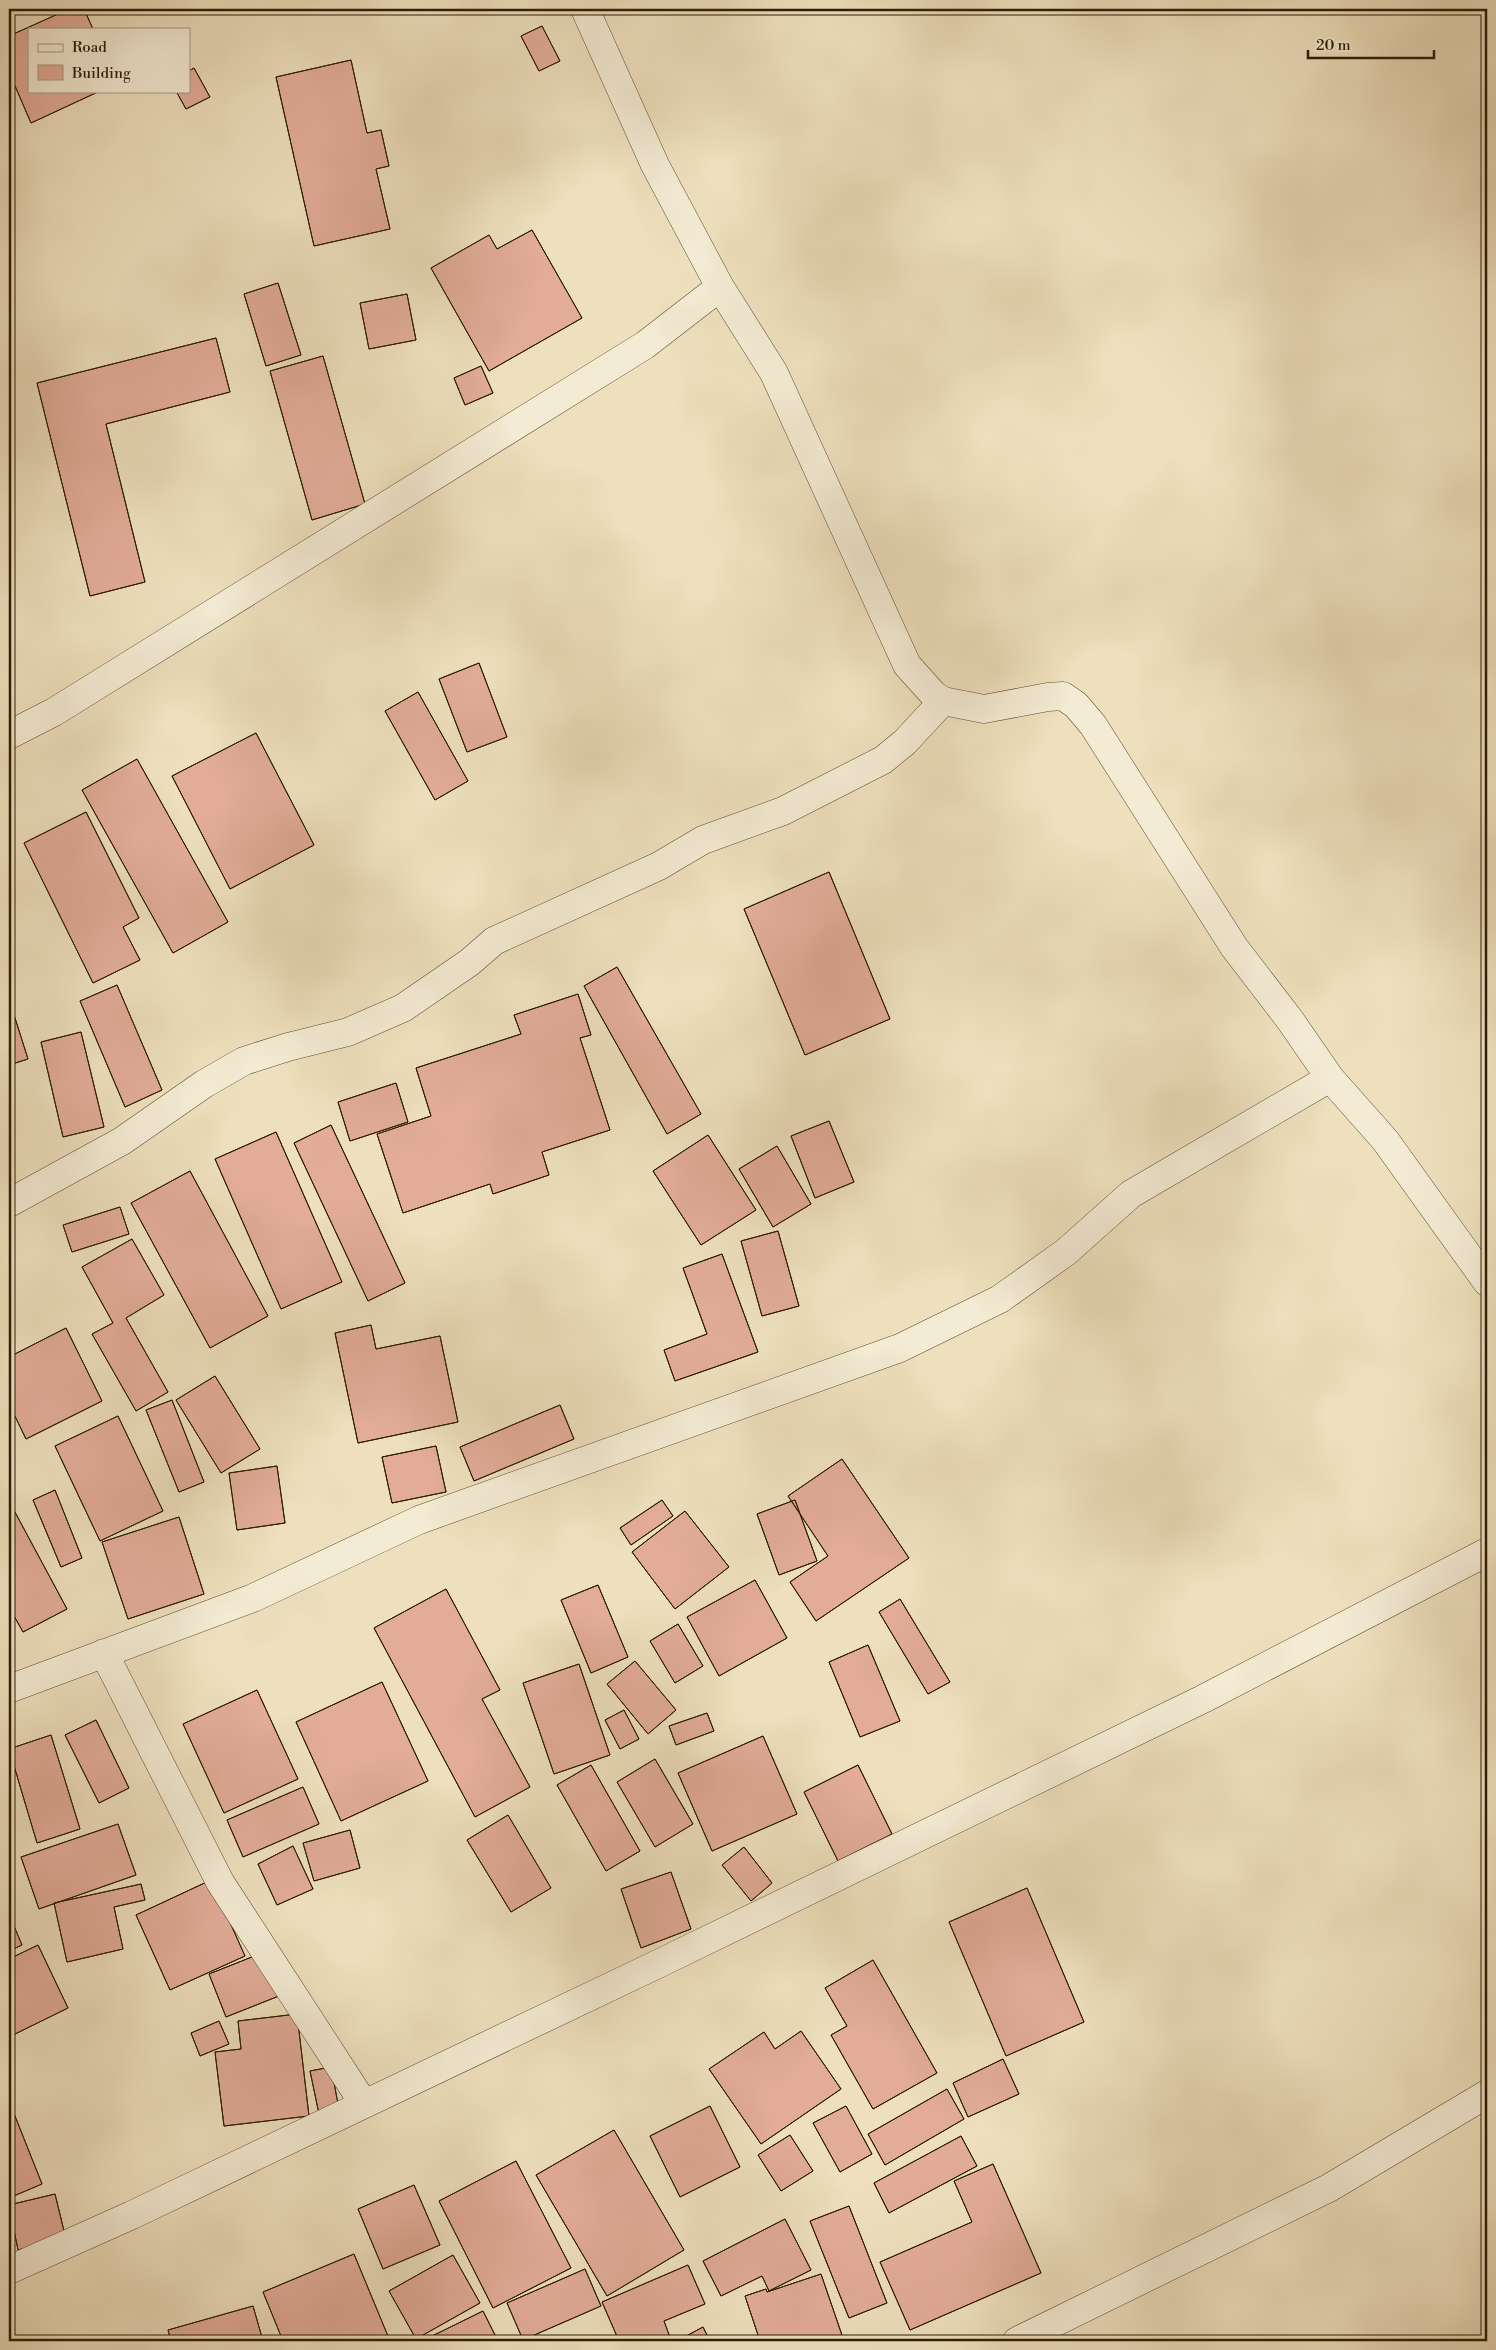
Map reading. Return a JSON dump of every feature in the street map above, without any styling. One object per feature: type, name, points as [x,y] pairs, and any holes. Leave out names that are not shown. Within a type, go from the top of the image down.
[{"type":"street","points":[[586,9],[655,165],[720,287],[774,374],[907,666],[942,701],[984,709],[1063,696],[1076,705],[1098,732],[1234,946],[1290,1020],[1330,1078],[1385,1140],[1487,1282]]},
{"type":"street","points":[[9,735],[54,712],[629,355],[720,287]]},
{"type":"street","points":[[9,1203],[122,1141],[204,1084],[244,1061],[288,1047],[348,1032],[403,1008],[470,962],[494,941],[659,866],[703,840],[783,811],[883,760],[905,742],[942,701]]},
{"type":"street","points":[[9,1689],[253,1598],[419,1520],[900,1348],[1000,1299],[1066,1252],[1131,1194],[1330,1078]]},
{"type":"street","points":[[9,2270],[132,2215],[669,1959],[1203,1699],[1487,1552]]},
{"type":"street","points":[[104,1653],[220,1882],[364,2104]]},
{"type":"street","points":[[1016,2341],[1329,2188],[1487,2094]]},
{"type":"building","points":[[69,9],[84,9],[93,28],[28,28],[28,92],[98,92],[31,123],[9,72],[9,36]]},
{"type":"building","points":[[69,9],[84,9],[93,28],[28,28],[28,92],[98,92],[31,123],[9,72],[9,36]]},
{"type":"building","points":[[542,26],[560,61],[539,71],[521,36]]},
{"type":"building","points":[[542,26],[560,61],[539,71],[521,36]]},
{"type":"building","points":[[351,60],[367,133],[381,130],[389,166],[376,169],[390,229],[314,246],[276,77]]},
{"type":"building","points":[[351,60],[367,133],[381,130],[389,166],[376,169],[390,229],[314,246],[276,77]]},
{"type":"building","points":[[194,68],[210,97],[186,109],[177,92],[190,92],[190,70]]},
{"type":"building","points":[[194,68],[210,97],[186,109],[177,92],[190,92],[190,70]]},
{"type":"building","points":[[532,230],[582,318],[489,371],[431,268],[489,235],[497,249]]},
{"type":"building","points":[[532,230],[582,318],[489,371],[431,268],[489,235],[497,249]]},
{"type":"building","points":[[278,283],[301,355],[266,366],[244,294]]},
{"type":"building","points":[[278,283],[301,355],[266,366],[244,294]]},
{"type":"building","points":[[407,294],[416,340],[369,349],[360,303]]},
{"type":"building","points":[[407,294],[416,340],[369,349],[360,303]]},
{"type":"building","points":[[216,338],[230,392],[106,424],[145,582],[90,596],[37,383]]},
{"type":"building","points":[[216,338],[230,392],[106,424],[145,582],[90,596],[37,383]]},
{"type":"building","points":[[323,356],[365,504],[312,520],[270,371]]},
{"type":"building","points":[[323,356],[365,504],[312,520],[270,371]]},
{"type":"building","points":[[481,366],[493,393],[465,405],[454,378]]},
{"type":"building","points":[[481,366],[493,393],[465,405],[454,378]]},
{"type":"building","points":[[479,663],[507,737],[467,752],[439,679]]},
{"type":"building","points":[[479,663],[507,737],[467,752],[439,679]]},
{"type":"building","points":[[418,692],[468,781],[435,800],[385,711]]},
{"type":"building","points":[[418,692],[468,781],[435,800],[385,711]]},
{"type":"building","points":[[256,733],[314,845],[230,889],[172,776]]},
{"type":"building","points":[[256,733],[314,845],[230,889],[172,776]]},
{"type":"building","points":[[137,759],[228,922],[173,953],[82,790]]},
{"type":"building","points":[[137,759],[228,922],[173,953],[82,790]]},
{"type":"building","points":[[86,812],[139,918],[123,927],[140,960],[93,983],[24,843]]},
{"type":"building","points":[[86,812],[139,918],[123,927],[140,960],[93,983],[24,843]]},
{"type":"building","points":[[829,872],[890,1019],[805,1055],[744,909]]},
{"type":"building","points":[[829,872],[890,1019],[805,1055],[744,909]]},
{"type":"building","points":[[617,967],[701,1114],[667,1134],[584,986]]},
{"type":"building","points":[[617,967],[701,1114],[667,1134],[584,986]]},
{"type":"building","points":[[117,985],[162,1090],[125,1107],[80,1001]]},
{"type":"building","points":[[117,985],[162,1090],[125,1107],[80,1001]]},
{"type":"building","points":[[578,994],[591,1035],[580,1038],[610,1130],[542,1152],[549,1175],[493,1194],[490,1184],[403,1213],[377,1134],[431,1116],[416,1068],[521,1034],[514,1015]]},
{"type":"building","points":[[578,994],[591,1035],[580,1038],[610,1130],[542,1152],[549,1175],[493,1194],[490,1184],[403,1213],[377,1134],[431,1116],[416,1068],[521,1034],[514,1015]]},
{"type":"building","points":[[9,999],[28,1059],[9,1065]]},
{"type":"building","points":[[9,999],[28,1059],[9,1065]]},
{"type":"building","points":[[81,1032],[104,1127],[63,1137],[41,1042]]},
{"type":"building","points":[[81,1032],[104,1127],[63,1137],[41,1042]]},
{"type":"building","points":[[396,1083],[408,1122],[350,1141],[338,1102]]},
{"type":"building","points":[[396,1083],[408,1122],[350,1141],[338,1102]]},
{"type":"building","points":[[829,1121],[854,1182],[815,1198],[791,1136]]},
{"type":"building","points":[[829,1121],[854,1182],[815,1198],[791,1136]]},
{"type":"building","points":[[331,1125],[405,1283],[368,1301],[294,1143]]},
{"type":"building","points":[[331,1125],[405,1283],[368,1301],[294,1143]]},
{"type":"building","points":[[276,1132],[342,1282],[281,1309],[215,1159]]},
{"type":"building","points":[[276,1132],[342,1282],[281,1309],[215,1159]]},
{"type":"building","points":[[708,1135],[756,1210],[701,1245],[653,1171]]},
{"type":"building","points":[[708,1135],[756,1210],[701,1245],[653,1171]]},
{"type":"building","points":[[777,1146],[811,1204],[773,1227],[739,1169]]},
{"type":"building","points":[[777,1146],[811,1204],[773,1227],[739,1169]]},
{"type":"building","points":[[190,1171],[268,1316],[210,1348],[131,1203]]},
{"type":"building","points":[[190,1171],[268,1316],[210,1348],[131,1203]]},
{"type":"building","points":[[120,1207],[129,1234],[72,1252],[63,1225]]},
{"type":"building","points":[[120,1207],[129,1234],[72,1252],[63,1225]]},
{"type":"building","points":[[778,1231],[799,1306],[762,1316],[741,1241]]},
{"type":"building","points":[[778,1231],[799,1306],[762,1316],[741,1241]]},
{"type":"building","points":[[132,1239],[164,1295],[126,1318],[168,1392],[136,1411],[92,1334],[113,1323],[82,1267]]},
{"type":"building","points":[[132,1239],[164,1295],[126,1318],[168,1392],[136,1411],[92,1334],[113,1323],[82,1267]]},
{"type":"building","points":[[722,1254],[758,1352],[675,1381],[664,1350],[707,1334],[683,1268]]},
{"type":"building","points":[[722,1254],[758,1352],[675,1381],[664,1350],[707,1334],[683,1268]]},
{"type":"building","points":[[371,1325],[376,1349],[440,1336],[458,1422],[358,1443],[335,1333]]},
{"type":"building","points":[[371,1325],[376,1349],[440,1336],[458,1422],[358,1443],[335,1333]]},
{"type":"building","points":[[66,1328],[102,1401],[26,1439],[9,1404],[9,1357]]},
{"type":"building","points":[[66,1328],[102,1401],[26,1439],[9,1404],[9,1357]]},
{"type":"building","points":[[215,1376],[260,1449],[221,1473],[176,1400]]},
{"type":"building","points":[[215,1376],[260,1449],[221,1473],[176,1400]]},
{"type":"building","points":[[172,1400],[204,1482],[179,1492],[146,1410]]},
{"type":"building","points":[[172,1400],[204,1482],[179,1492],[146,1410]]},
{"type":"building","points":[[560,1405],[574,1439],[474,1481],[460,1447]]},
{"type":"building","points":[[560,1405],[574,1439],[474,1481],[460,1447]]},
{"type":"building","points":[[118,1416],[163,1511],[100,1541],[55,1446]]},
{"type":"building","points":[[118,1416],[163,1511],[100,1541],[55,1446]]},
{"type":"building","points":[[436,1446],[446,1492],[392,1503],[382,1457]]},
{"type":"building","points":[[436,1446],[446,1492],[392,1503],[382,1457]]},
{"type":"building","points":[[842,1459],[909,1558],[816,1621],[790,1582],[828,1556],[788,1496]]},
{"type":"building","points":[[842,1459],[909,1558],[816,1621],[790,1582],[828,1556],[788,1496]]},
{"type":"building","points":[[277,1466],[285,1523],[237,1530],[229,1473]]},
{"type":"building","points":[[277,1466],[285,1523],[237,1530],[229,1473]]},
{"type":"building","points":[[55,1490],[82,1558],[61,1567],[33,1500]]},
{"type":"building","points":[[55,1490],[82,1558],[61,1567],[33,1500]]},
{"type":"building","points":[[662,1500],[673,1516],[631,1545],[620,1528]]},
{"type":"building","points":[[662,1500],[673,1516],[631,1545],[620,1528]]},
{"type":"building","points":[[795,1500],[817,1561],[779,1575],[757,1514]]},
{"type":"building","points":[[795,1500],[817,1561],[779,1575],[757,1514]]},
{"type":"building","points":[[9,1501],[67,1609],[23,1632],[9,1607]]},
{"type":"building","points":[[9,1501],[67,1609],[23,1632],[9,1607]]},
{"type":"building","points":[[685,1511],[729,1567],[675,1609],[632,1552]]},
{"type":"building","points":[[685,1511],[729,1567],[675,1609],[632,1552]]},
{"type":"building","points":[[179,1517],[204,1594],[128,1619],[102,1542]]},
{"type":"building","points":[[179,1517],[204,1594],[128,1619],[102,1542]]},
{"type":"building","points":[[755,1580],[787,1638],[719,1676],[687,1617]]},
{"type":"building","points":[[755,1580],[787,1638],[719,1676],[687,1617]]},
{"type":"building","points":[[598,1585],[628,1657],[591,1673],[561,1600]]},
{"type":"building","points":[[598,1585],[628,1657],[591,1673],[561,1600]]},
{"type":"building","points":[[446,1589],[500,1690],[482,1699],[530,1787],[475,1817],[374,1628]]},
{"type":"building","points":[[446,1589],[500,1690],[482,1699],[530,1787],[475,1817],[374,1628]]},
{"type":"building","points":[[900,1599],[950,1682],[928,1694],[879,1612]]},
{"type":"building","points":[[900,1599],[950,1682],[928,1694],[879,1612]]},
{"type":"building","points":[[678,1624],[703,1666],[675,1683],[650,1641]]},
{"type":"building","points":[[678,1624],[703,1666],[675,1683],[650,1641]]},
{"type":"building","points":[[868,1645],[900,1721],[860,1737],[829,1662]]},
{"type":"building","points":[[868,1645],[900,1721],[860,1737],[829,1662]]},
{"type":"building","points":[[635,1661],[676,1710],[648,1734],[607,1684]]},
{"type":"building","points":[[635,1661],[676,1710],[648,1734],[607,1684]]},
{"type":"building","points":[[579,1664],[610,1755],[554,1774],[523,1683]]},
{"type":"building","points":[[579,1664],[610,1755],[554,1774],[523,1683]]},
{"type":"building","points":[[382,1682],[428,1781],[341,1821],[296,1722]]},
{"type":"building","points":[[382,1682],[428,1781],[341,1821],[296,1722]]},
{"type":"building","points":[[257,1690],[298,1779],[224,1813],[183,1724]]},
{"type":"building","points":[[257,1690],[298,1779],[224,1813],[183,1724]]},
{"type":"building","points":[[624,1710],[639,1739],[620,1749],[605,1720]]},
{"type":"building","points":[[624,1710],[639,1739],[620,1749],[605,1720]]},
{"type":"building","points":[[707,1713],[714,1731],[676,1745],[669,1726]]},
{"type":"building","points":[[707,1713],[714,1731],[676,1745],[669,1726]]},
{"type":"building","points":[[96,1720],[129,1788],[99,1803],[65,1735]]},
{"type":"building","points":[[96,1720],[129,1788],[99,1803],[65,1735]]},
{"type":"building","points":[[51,1735],[80,1829],[37,1843],[9,1749]]},
{"type":"building","points":[[51,1735],[80,1829],[37,1843],[9,1749]]},
{"type":"building","points":[[763,1736],[797,1814],[712,1851],[678,1773]]},
{"type":"building","points":[[763,1736],[797,1814],[712,1851],[678,1773]]},
{"type":"building","points":[[655,1759],[693,1824],[655,1847],[617,1782]]},
{"type":"building","points":[[655,1759],[693,1824],[655,1847],[617,1782]]},
{"type":"building","points":[[591,1765],[640,1851],[606,1871],[557,1785]]},
{"type":"building","points":[[591,1765],[640,1851],[606,1871],[557,1785]]},
{"type":"building","points":[[858,1765],[892,1834],[838,1861],[804,1792]]},
{"type":"building","points":[[858,1765],[892,1834],[838,1861],[804,1792]]},
{"type":"building","points":[[303,1787],[319,1824],[243,1857],[227,1820]]},
{"type":"building","points":[[303,1787],[319,1824],[243,1857],[227,1820]]},
{"type":"building","points":[[508,1815],[551,1888],[511,1912],[467,1840]]},
{"type":"building","points":[[508,1815],[551,1888],[511,1912],[467,1840]]},
{"type":"building","points":[[118,1824],[136,1875],[39,1909],[21,1857]]},
{"type":"building","points":[[118,1824],[136,1875],[39,1909],[21,1857]]},
{"type":"building","points":[[350,1830],[360,1868],[314,1881],[303,1843]]},
{"type":"building","points":[[350,1830],[360,1868],[314,1881],[303,1843]]},
{"type":"building","points":[[293,1846],[313,1889],[277,1905],[258,1864]]},
{"type":"building","points":[[293,1846],[313,1889],[277,1905],[258,1864]]},
{"type":"building","points":[[744,1847],[772,1883],[751,1901],[722,1865]]},
{"type":"building","points":[[744,1847],[772,1883],[751,1901],[722,1865]]},
{"type":"building","points":[[671,1872],[691,1929],[641,1948],[621,1889]]},
{"type":"building","points":[[671,1872],[691,1929],[641,1948],[621,1889]]},
{"type":"building","points":[[211,1880],[245,1956],[170,1990],[136,1915]]},
{"type":"building","points":[[211,1880],[245,1956],[170,1990],[136,1915]]},
{"type":"building","points":[[141,1884],[145,1900],[114,1907],[123,1949],[67,1962],[54,1903]]},
{"type":"building","points":[[141,1884],[145,1900],[114,1907],[123,1949],[67,1962],[54,1903]]},
{"type":"building","points":[[1027,1888],[1084,2022],[1006,2056],[949,1922]]},
{"type":"building","points":[[1027,1888],[1084,2022],[1006,2056],[949,1922]]},
{"type":"building","points":[[9,1914],[22,1945],[9,1951]]},
{"type":"building","points":[[9,1914],[22,1945],[9,1951]]},
{"type":"building","points":[[38,1945],[68,2008],[9,2037],[9,1959]]},
{"type":"building","points":[[38,1945],[68,2008],[9,2037],[9,1959]]},
{"type":"building","points":[[267,1951],[284,1994],[226,2017],[209,1974]]},
{"type":"building","points":[[267,1951],[284,1994],[226,2017],[209,1974]]},
{"type":"building","points":[[873,1960],[937,2073],[873,2109],[831,2035],[847,2026],[825,1988]]},
{"type":"building","points":[[873,1960],[937,2073],[873,2109],[831,2035],[847,2026],[825,1988]]},
{"type":"building","points":[[297,2014],[309,2116],[224,2126],[215,2052],[241,2049],[238,2021]]},
{"type":"building","points":[[297,2014],[309,2116],[224,2126],[215,2052],[241,2049],[238,2021]]},
{"type":"building","points":[[219,2021],[229,2044],[200,2056],[191,2033]]},
{"type":"building","points":[[219,2021],[229,2044],[200,2056],[191,2033]]},
{"type":"building","points":[[801,2031],[841,2089],[761,2144],[709,2069],[764,2032],[775,2049]]},
{"type":"building","points":[[801,2031],[841,2089],[761,2144],[709,2069],[764,2032],[775,2049]]},
{"type":"building","points":[[1003,2059],[1019,2094],[968,2117],[953,2083]]},
{"type":"building","points":[[1003,2059],[1019,2094],[968,2117],[953,2083]]},
{"type":"building","points":[[331,2067],[339,2109],[319,2114],[310,2071]]},
{"type":"building","points":[[331,2067],[339,2109],[319,2114],[310,2071]]},
{"type":"building","points":[[947,2089],[964,2119],[885,2165],[868,2134]]},
{"type":"building","points":[[947,2089],[964,2119],[885,2165],[868,2134]]},
{"type":"building","points":[[11,2106],[42,2184],[9,2198],[9,2107]]},
{"type":"building","points":[[11,2106],[42,2184],[9,2198],[9,2107]]},
{"type":"building","points":[[710,2106],[740,2167],[680,2197],[650,2136]]},
{"type":"building","points":[[710,2106],[740,2167],[680,2197],[650,2136]]},
{"type":"building","points":[[846,2106],[872,2154],[840,2172],[813,2123]]},
{"type":"building","points":[[846,2106],[872,2154],[840,2172],[813,2123]]},
{"type":"building","points":[[614,2130],[684,2250],[607,2296],[536,2175]]},
{"type":"building","points":[[614,2130],[684,2250],[607,2296],[536,2175]]},
{"type":"building","points":[[790,2135],[813,2171],[781,2191],[758,2155]]},
{"type":"building","points":[[790,2135],[813,2171],[781,2191],[758,2155]]},
{"type":"building","points":[[961,2136],[977,2166],[889,2213],[874,2183]]},
{"type":"building","points":[[961,2136],[977,2166],[889,2213],[874,2183]]},
{"type":"building","points":[[516,2161],[571,2268],[493,2308],[439,2201]]},
{"type":"building","points":[[516,2161],[571,2268],[493,2308],[439,2201]]},
{"type":"building","points":[[993,2164],[1041,2273],[910,2330],[880,2262],[972,2222],[954,2181]]},
{"type":"building","points":[[993,2164],[1041,2273],[910,2330],[880,2262],[972,2222],[954,2181]]},
{"type":"building","points":[[414,2185],[440,2245],[383,2269],[358,2209]]},
{"type":"building","points":[[414,2185],[440,2245],[383,2269],[358,2209]]},
{"type":"building","points":[[55,2194],[66,2239],[18,2250],[9,2205]]},
{"type":"building","points":[[55,2194],[66,2239],[18,2250],[9,2205]]},
{"type":"building","points":[[849,2206],[887,2303],[849,2318],[810,2221]]},
{"type":"building","points":[[849,2206],[887,2303],[849,2318],[810,2221]]},
{"type":"building","points":[[785,2219],[811,2270],[769,2291],[762,2276],[721,2296],[703,2261]]},
{"type":"building","points":[[785,2219],[811,2270],[769,2291],[762,2276],[721,2296],[703,2261]]},
{"type":"building","points":[[354,2254],[390,2341],[283,2341],[263,2292]]},
{"type":"building","points":[[354,2254],[390,2341],[283,2341],[263,2292]]},
{"type":"building","points":[[453,2255],[480,2303],[416,2339],[389,2291]]},
{"type":"building","points":[[453,2255],[480,2303],[416,2339],[389,2291]]},
{"type":"building","points":[[688,2265],[705,2304],[664,2321],[671,2340],[619,2341],[602,2302]]},
{"type":"building","points":[[688,2265],[705,2304],[664,2321],[671,2340],[619,2341],[602,2302]]},
{"type":"building","points":[[585,2269],[601,2306],[523,2340],[507,2303]]},
{"type":"building","points":[[585,2269],[601,2306],[523,2340],[507,2303]]},
{"type":"building","points":[[821,2274],[844,2341],[760,2341],[745,2296],[766,2289],[767,2292]]},
{"type":"building","points":[[821,2274],[844,2341],[760,2341],[745,2296],[766,2289],[767,2292]]},
{"type":"building","points":[[253,2306],[263,2341],[171,2341],[168,2330]]},
{"type":"building","points":[[253,2306],[263,2341],[171,2341],[168,2330]]},
{"type":"building","points":[[483,2311],[498,2341],[422,2341]]},
{"type":"building","points":[[483,2311],[498,2341],[422,2341]]},
{"type":"building","points":[[703,2327],[710,2341],[677,2341]]},
{"type":"building","points":[[703,2327],[710,2341],[677,2341]]}]
